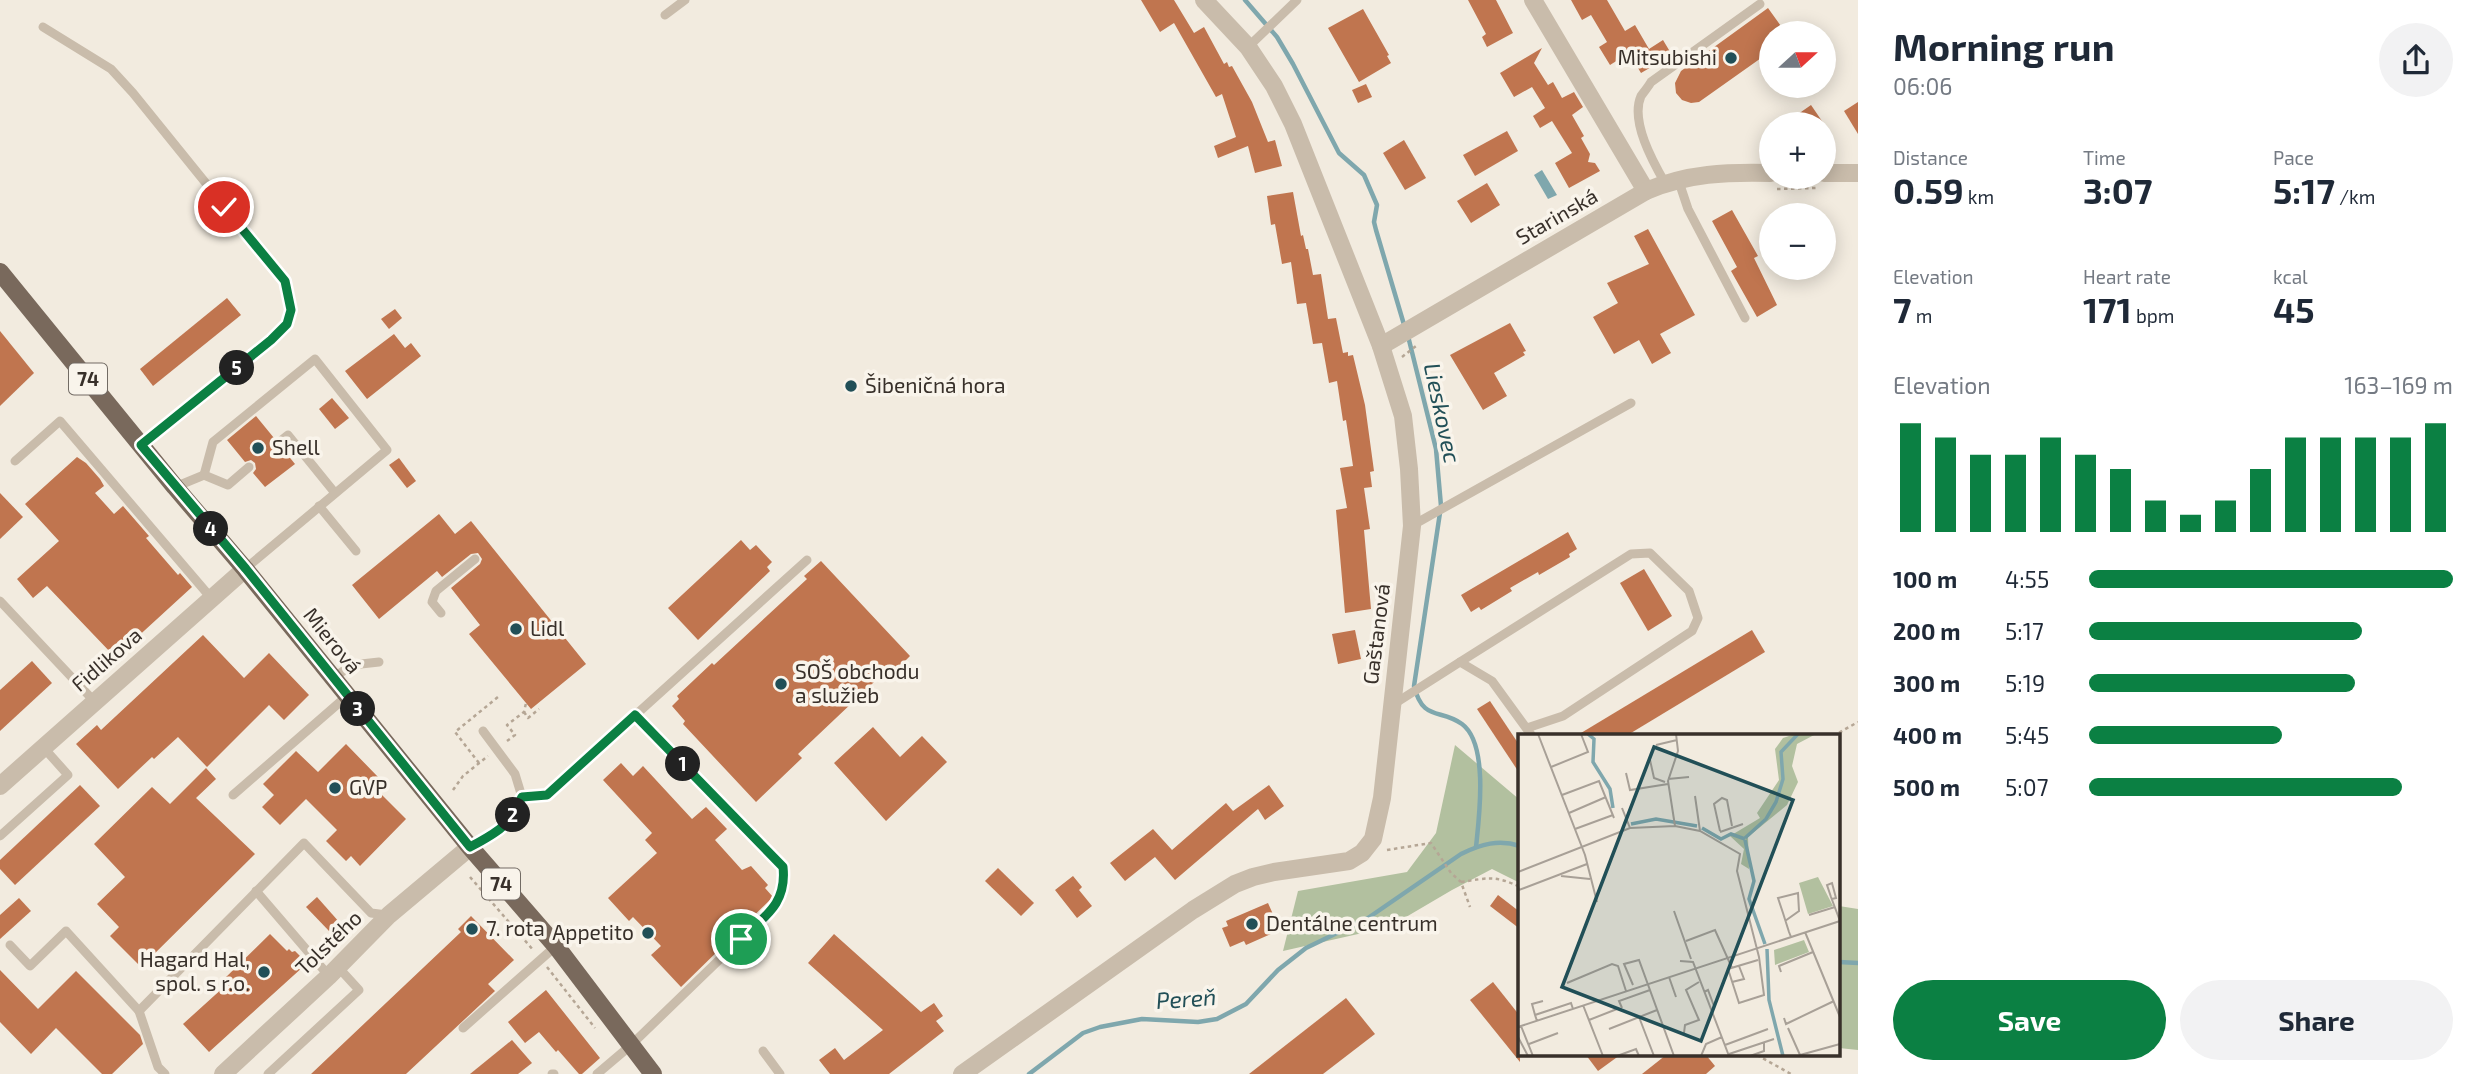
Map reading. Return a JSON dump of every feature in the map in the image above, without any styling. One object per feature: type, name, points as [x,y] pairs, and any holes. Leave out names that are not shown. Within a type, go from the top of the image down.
[{"type":"main road","name":"Mierová","points":[[0,272],[175,487],[246,569],[470,847],[556,946],[653,1074]]},
{"type":"street","name":"Gaštanová","points":[[1204,0],[1248,47],[1274,86],[1293,124],[1381,346],[1403,416],[1412,526],[1382,797],[1373,839],[1363,853]]},
{"type":"street","points":[[1533,0],[1646,191]]},
{"type":"street","name":"Starinská","points":[[1381,346],[1646,191],[1671,181],[1715,173],[1759,179]]},
{"type":"street","points":[[1836,178],[1858,173]]},
{"type":"street","name":"Fidlikova","points":[[0,786],[246,569]]},
{"type":"street","name":"Tolstého","points":[[223,1074],[333,972],[389,915],[470,847]]},
{"type":"street","points":[[962,1074],[1193,910],[1235,884],[1274,872],[1349,861],[1363,853]]},
{"type":"lane","points":[[665,15],[685,0]]},
{"type":"lane","points":[[1248,47],[1297,0]]},
{"type":"lane","points":[[1745,318],[1688,209],[1671,181],[1650,156],[1640,128],[1640,99],[1651,82],[1760,4]]},
{"type":"lane","points":[[43,27],[111,69],[285,281],[291,310],[287,324],[271,340],[141,445]]},
{"type":"lane","points":[[204,475],[213,442],[315,359],[387,450],[246,569]]},
{"type":"lane","points":[[1412,526],[1631,403]]},
{"type":"lane","points":[[15,461],[60,421],[212,599]]},
{"type":"lane","points":[[278,443],[288,435],[335,493]]},
{"type":"lane","points":[[175,487],[204,475],[228,485],[249,467]]},
{"type":"lane","points":[[319,506],[356,551]]},
{"type":"lane","points":[[1392,705],[1460,662],[1631,554],[1650,552],[1689,591],[1698,618],[1692,631],[1563,716],[1529,732],[1492,681],[1460,662]]},
{"type":"lane","points":[[441,613],[432,602],[436,590],[475,559]]},
{"type":"lane","points":[[522,797],[547,795],[807,560]]},
{"type":"lane","points":[[0,601],[94,701]]},
{"type":"lane","points":[[332,678],[352,665],[379,662]]},
{"type":"lane","points":[[233,795],[347,695]]},
{"type":"lane","points":[[597,1074],[630,1046],[778,903],[785,884],[783,867],[635,715]]},
{"type":"lane","points":[[470,847],[492,835],[512,819],[522,797],[515,774],[483,731]]},
{"type":"lane","points":[[0,836],[68,775],[43,747]]},
{"type":"lane","points":[[139,1012],[304,843],[371,914],[389,915]]},
{"type":"lane","points":[[256,891],[333,972],[359,990],[268,1074]]},
{"type":"lane","points":[[10,945],[30,966],[66,931],[139,1012],[158,1067],[165,1074]]},
{"type":"lane","points":[[463,1028],[556,946]]},
{"type":"lane","points":[[763,1051],[780,1074]]},
{"type":"path","points":[[1388,368],[1418,345]]},
{"type":"path","points":[[524,712],[528,718],[539,709]]},
{"type":"path","points":[[1837,734],[1858,722]]},
{"type":"path","points":[[1363,853],[1431,843],[1451,873],[1461,882],[1470,907]]},
{"type":"path","points":[[470,877],[540,958],[600,1034]]},
{"type":"path","points":[[1461,882],[1502,878],[1518,886]]},
{"type":"path","points":[[1759,1056],[1791,1074]]},
{"type":"green space","points":[[1455,745],[1518,798],[1518,882],[1492,869],[1389,927],[1283,951],[1298,891],[1407,872],[1436,833]]},
{"type":"green space","points":[[1840,906],[1858,909],[1858,1050],[1840,1048]]},
{"type":"water","points":[[1542,170],[1557,195],[1548,199],[1534,175]]},
{"type":"building","points":[[1141,0],[1174,0],[1194,33],[1204,27],[1224,64],[1227,62],[1229,67],[1232,66],[1252,102],[1268,142],[1275,140],[1282,166],[1255,173],[1248,146],[1218,158],[1214,146],[1236,137],[1222,94],[1216,97],[1174,23],[1160,32]]},
{"type":"building","points":[[1468,0],[1496,0],[1513,33],[1487,47],[1482,37],[1486,34]]},
{"type":"building","points":[[1571,0],[1607,0],[1625,31],[1635,25],[1649,49],[1663,40],[1672,55],[1641,73],[1629,53],[1610,65],[1599,47],[1607,42],[1591,15],[1582,20]]},
{"type":"building","name":"Mitsubishi","points":[[1768,8],[1777,21],[1759,21],[1759,60],[1699,102],[1682,100],[1676,93],[1675,83],[1681,71]]},
{"type":"building","points":[[1363,9],[1391,63],[1359,82],[1328,28]]},
{"type":"building","points":[[1542,48],[1534,63],[1548,85],[1553,82],[1562,98],[1574,92],[1583,107],[1572,115],[1584,136],[1581,138],[1590,154],[1588,162],[1595,163],[1600,171],[1569,188],[1555,163],[1572,153],[1552,121],[1540,128],[1533,116],[1545,108],[1532,87],[1514,97],[1500,73]]},
{"type":"building","points":[[1366,84],[1372,97],[1358,103],[1352,90]]},
{"type":"building","points":[[1858,102],[1858,134],[1844,111]]},
{"type":"building","points":[[1811,105],[1816,112],[1801,112]]},
{"type":"building","points":[[1507,131],[1518,151],[1475,176],[1463,155]]},
{"type":"building","points":[[1404,140],[1426,178],[1405,190],[1383,153]]},
{"type":"building","points":[[1487,183],[1500,205],[1471,223],[1457,201]]},
{"type":"building","points":[[1293,192],[1301,236],[1303,235],[1308,249],[1313,275],[1321,274],[1328,319],[1336,318],[1343,353],[1353,355],[1365,405],[1374,471],[1370,472],[1372,487],[1364,488],[1370,529],[1364,530],[1371,609],[1345,613],[1336,510],[1347,508],[1340,468],[1353,466],[1346,420],[1343,421],[1337,381],[1329,383],[1322,343],[1313,344],[1306,303],[1297,304],[1291,262],[1282,264],[1275,224],[1271,225],[1267,196]]},
{"type":"building","points":[[1732,210],[1758,256],[1754,258],[1759,268],[1759,280],[1765,280],[1777,305],[1757,317],[1731,271],[1737,267],[1712,221]]},
{"type":"building","points":[[1648,229],[1695,315],[1660,334],[1671,353],[1652,364],[1639,340],[1614,354],[1593,317],[1618,303],[1607,283],[1649,264],[1634,236]]},
{"type":"building","points":[[227,298],[241,315],[153,386],[140,369]]},
{"type":"building","points":[[395,309],[402,318],[389,329],[381,319]]},
{"type":"building","points":[[1510,323],[1526,351],[1523,352],[1525,355],[1494,373],[1507,396],[1483,410],[1450,355]]},
{"type":"building","points":[[0,331],[34,373],[0,406]]},
{"type":"building","points":[[394,334],[405,348],[411,343],[421,356],[367,399],[345,371]]},
{"type":"building","points":[[332,398],[349,418],[335,429],[319,409]]},
{"type":"building","name":"Shell","points":[[256,416],[274,438],[272,447],[276,450],[282,448],[295,464],[265,487],[253,473],[256,469],[255,463],[251,460],[245,462],[227,440]]},
{"type":"building","points":[[77,457],[86,463],[104,486],[95,493],[114,514],[123,506],[149,536],[146,538],[192,587],[133,641],[130,638],[113,655],[47,586],[33,598],[17,579],[59,541],[25,504]]},
{"type":"building","points":[[399,458],[416,481],[407,488],[389,465]]},
{"type":"building","points":[[0,493],[23,517],[0,539]]},
{"type":"building","name":"Lidl","points":[[439,514],[455,534],[471,521],[586,664],[531,709],[469,634],[480,625],[451,588],[480,564],[482,559],[478,553],[471,554],[442,577],[437,571],[379,619],[352,585]]},
{"type":"building","points":[[1568,532],[1577,549],[1569,554],[1570,557],[1510,588],[1512,591],[1481,610],[1479,607],[1471,612],[1461,595]]},
{"type":"building","points":[[741,540],[750,550],[756,545],[772,562],[767,567],[770,571],[698,640],[668,608]]},
{"type":"building","name":"SOŠ obchodu a služieb","points":[[821,561],[910,656],[895,671],[891,666],[798,754],[802,758],[756,802],[683,724],[685,721],[672,706],[679,699],[677,696],[807,579],[804,576]]},
{"type":"building","points":[[1644,569],[1672,616],[1648,631],[1620,583]]},
{"type":"building","points":[[1355,630],[1361,659],[1338,664],[1332,634]]},
{"type":"building","points":[[1752,630],[1765,652],[1629,734],[1579,734]]},
{"type":"building","points":[[203,635],[244,678],[269,653],[309,695],[284,720],[269,705],[207,767],[178,737],[118,789],[76,744],[97,725],[101,730]]},
{"type":"building","points":[[32,661],[52,683],[0,731],[0,690]]},
{"type":"building","points":[[1490,701],[1518,743],[1518,771],[1477,709]]},
{"type":"building","points":[[873,727],[900,757],[922,736],[947,762],[886,821],[834,763]]},
{"type":"building","points":[[346,744],[379,778],[372,785],[406,819],[360,866],[351,856],[346,861],[326,841],[337,830],[306,799],[280,825],[262,807],[274,795],[263,784],[296,751],[318,772]]},
{"type":"building","points":[[621,763],[633,776],[643,766],[692,819],[706,807],[727,829],[715,840],[742,870],[751,866],[768,885],[765,888],[773,897],[681,987],[651,955],[661,946],[633,917],[629,921],[608,898],[657,853],[645,840],[652,833],[603,780]]},
{"type":"building","points":[[206,768],[216,779],[196,798],[255,854],[141,967],[110,936],[119,927],[97,904],[125,877],[94,844],[152,787],[170,804]]},
{"type":"building","points":[[80,785],[100,806],[15,885],[0,869],[0,860]]},
{"type":"building","points":[[1269,785],[1284,806],[1265,820],[1258,809],[1175,880],[1155,857],[1125,881],[1110,863],[1153,829],[1172,850],[1226,803],[1233,811]]},
{"type":"building","points":[[998,868],[1034,903],[1021,916],[985,881]]},
{"type":"building","points":[[1073,876],[1082,887],[1079,890],[1092,906],[1077,918],[1055,890]]},
{"type":"building","points":[[1498,895],[1518,910],[1518,927],[1490,906]]},
{"type":"building","points":[[317,897],[340,923],[330,932],[306,907]]},
{"type":"building","points":[[19,898],[31,911],[0,939],[0,915]]},
{"type":"building","name":"Dentálne centrum","points":[[1268,903],[1280,930],[1246,945],[1244,941],[1230,947],[1222,928],[1228,926],[1226,921]]},
{"type":"building","points":[[471,916],[514,960],[488,984],[495,991],[406,1074],[311,1074],[461,932],[458,929]]},
{"type":"building","points":[[270,934],[287,951],[295,951],[303,959],[300,962],[304,966],[209,1052],[183,1024],[225,986],[222,981]]},
{"type":"building","points":[[834,934],[921,1012],[934,1003],[943,1016],[936,1021],[944,1031],[889,1074],[830,1074],[819,1060],[835,1048],[844,1060],[883,1030],[808,963]]},
{"type":"building","points":[[0,970],[38,1009],[76,971],[140,1035],[143,1044],[112,1074],[102,1074],[56,1028],[31,1054],[0,1022]]},
{"type":"building","points":[[1493,982],[1518,1013],[1520,1062],[1470,1000]]},
{"type":"building","points":[[546,990],[600,1058],[582,1074],[579,1074],[558,1050],[556,1052],[539,1032],[525,1043],[508,1022]]},
{"type":"building","points":[[1346,998],[1375,1034],[1323,1074],[1249,1074]]},
{"type":"building","points":[[512,1040],[532,1063],[518,1074],[470,1074]]},
{"type":"building","points":[[1587,1056],[1619,1056],[1598,1071]]},
{"type":"building","points":[[1665,1056],[1707,1056],[1715,1066],[1706,1074],[1642,1074]]},
{"type":"waterway","name":"Lieskovec","points":[[1245,0],[1277,37],[1339,153],[1364,175],[1377,205],[1374,222],[1405,328]]},
{"type":"waterway","name":"Lieskovec","points":[[1408,336],[1436,449],[1441,506],[1414,686],[1422,705],[1427,710],[1462,724],[1476,748],[1480,782],[1476,847]]},
{"type":"waterway","name":"Pereň","points":[[1029,1074],[1083,1033],[1100,1027],[1142,1019],[1198,1022],[1217,1019],[1246,1004],[1278,970],[1306,948],[1368,918],[1461,854],[1490,844],[1518,846]]},
{"type":"waterway","points":[[1840,962],[1858,963]]},
{"type":"place","name":"Mitsubishi","points":[[1731,58]]},
{"type":"place","name":"Šibeničná hora","points":[[851,386]]},
{"type":"place","name":"Shell","points":[[258,448]]},
{"type":"place","name":"Lidl","points":[[516,629]]},
{"type":"place","name":"SOŠ obchodu a služieb","points":[[781,684]]},
{"type":"place","name":"GVP","points":[[335,788]]},
{"type":"place","name":"Dentálne centrum","points":[[1252,924]]},
{"type":"place","name":"7. rota","points":[[472,929]]},
{"type":"place","name":"Appetito","points":[[648,933]]},
{"type":"place","name":"Hagard Hal, spol. s r.o.","points":[[264,972]]},
{"type":"route","points":[[224,207],[285,281],[291,310],[287,324],[271,340],[141,445],[246,569],[470,847],[492,835],[512,819],[522,797],[547,795],[635,715],[783,867],[785,884],[778,903],[741,939]]}]
